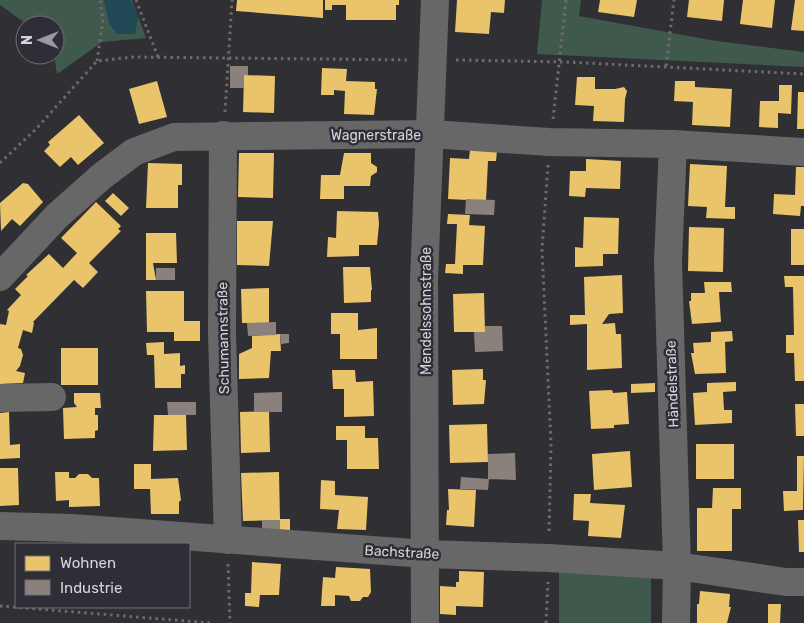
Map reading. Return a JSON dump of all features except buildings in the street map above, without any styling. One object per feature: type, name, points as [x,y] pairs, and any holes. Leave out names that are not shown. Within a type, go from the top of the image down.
[{"type":"street","name":"Mendelssohnstraße","points":[[425,623],[424,280],[435,0]]},
{"type":"street","name":"Wagnerstraße","points":[[0,277],[57,216],[102,176],[134,152],[174,137],[431,134],[549,142],[673,144],[804,152]]},
{"type":"street","name":"Schumannstraße","points":[[223,135],[222,333],[228,540]]},
{"type":"street","name":"Händelstraße","points":[[673,144],[668,262],[677,566],[676,623]]},
{"type":"street","points":[[0,398],[52,397]]},
{"type":"street","name":"Bachstraße","points":[[0,526],[72,528],[426,554],[548,558],[677,566],[786,582],[804,582]]},
{"type":"path","points":[[0,163],[37,128],[97,61],[103,20],[100,0]]},
{"type":"path","points":[[136,0],[158,58]]},
{"type":"path","points":[[223,135],[232,0]]},
{"type":"path","points":[[552,120],[561,61],[566,0]]},
{"type":"path","points":[[666,66],[674,0]]},
{"type":"path","points":[[97,61],[133,57],[561,61],[804,74]]},
{"type":"path","points":[[548,158],[542,249],[552,444],[549,543]]},
{"type":"path","points":[[228,540],[230,623]]},
{"type":"path","points":[[546,623],[548,577]]},
{"type":"path","points":[[0,606],[15,607]]},
{"type":"path","points":[[25,608],[211,623]]},
{"type":"green space","points":[[0,0],[104,0],[110,25],[135,34],[138,17],[130,0],[132,0],[146,38],[102,42],[57,74],[56,65],[65,65],[65,15],[15,16],[0,5]]},
{"type":"green space","points":[[542,0],[581,0],[579,16],[716,41],[804,52],[804,67],[537,54]]},
{"type":"green space","points":[[559,567],[651,578],[651,623],[559,623]]},
{"type":"water","points":[[104,0],[130,0],[138,17],[135,34],[117,34],[110,25]]}]
